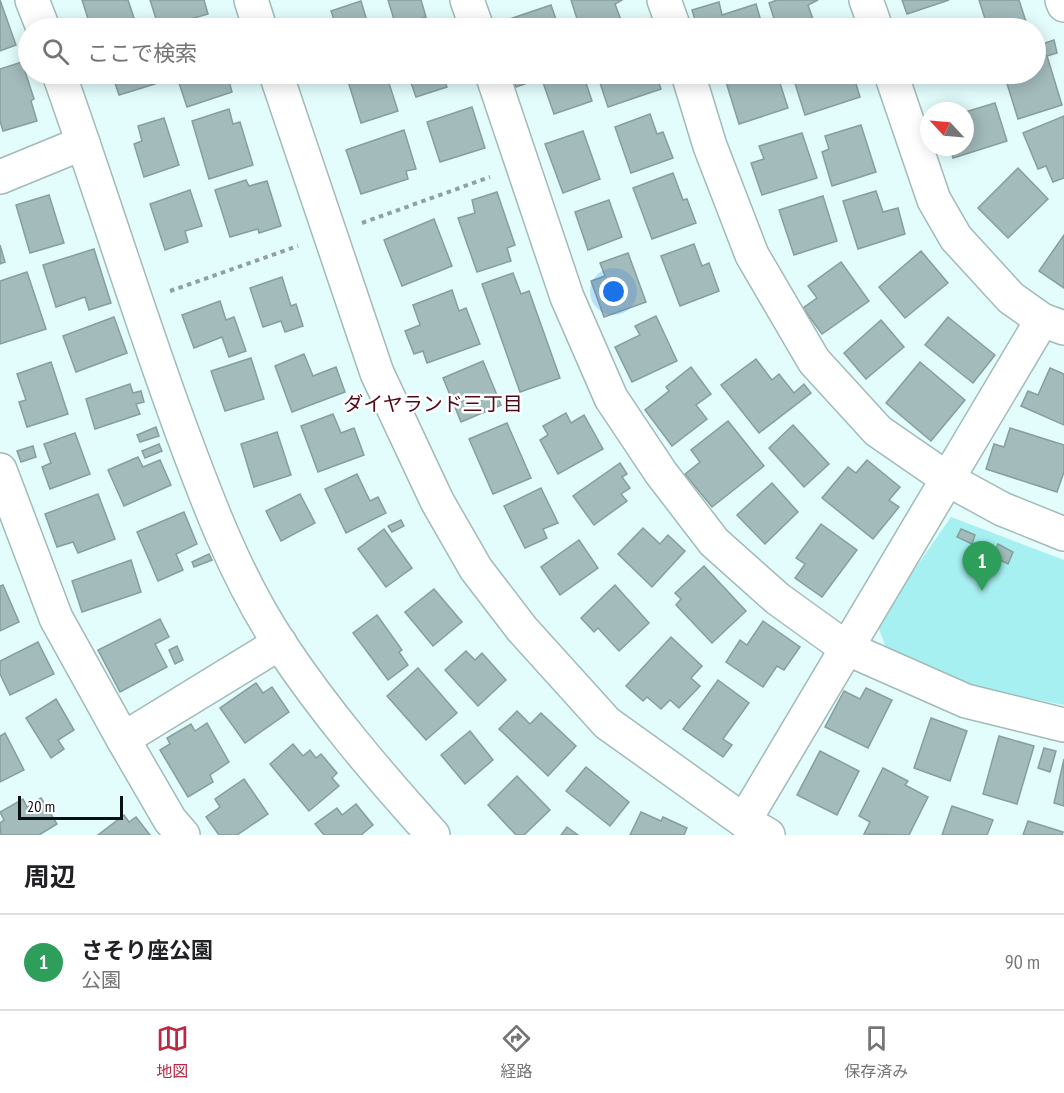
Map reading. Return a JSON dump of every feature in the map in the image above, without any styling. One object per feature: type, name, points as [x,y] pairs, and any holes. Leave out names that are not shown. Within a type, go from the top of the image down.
[{"type":"street","points":[[32,0],[39,18]]},
{"type":"street","points":[[250,0],[256,18]]},
{"type":"street","points":[[467,0],[473,18]]},
{"type":"street","points":[[664,0],[670,18]]},
{"type":"street","points":[[866,0],[872,18]]},
{"type":"street","points":[[1062,0],[1064,5]]},
{"type":"street","points":[[63,84],[135,304],[198,475],[234,561],[280,643],[371,766],[434,835]]},
{"type":"street","points":[[279,84],[377,373],[437,501],[476,569],[522,629],[607,723],[756,828],[846,648],[949,480],[1053,324],[1011,298],[956,238],[934,200],[894,84]]},
{"type":"street","points":[[495,84],[567,297],[611,398],[660,473],[714,542],[778,599],[846,648],[966,701],[1064,725]]},
{"type":"street","points":[[690,84],[710,146],[752,255],[814,361],[878,431],[949,480],[1002,509],[1064,534]]},
{"type":"street","points":[[0,177],[83,142]]},
{"type":"street","points":[[0,470],[56,618],[170,820],[183,835]]},
{"type":"street","points":[[123,738],[280,643]]},
{"type":"shaded area","points":[[951,517],[1064,560],[1064,705],[985,690],[889,657],[877,623]]},
{"type":"building","points":[[0,0],[16,45],[0,51]]},
{"type":"building","points":[[82,0],[128,0],[134,18],[88,18]]},
{"type":"building","points":[[150,0],[204,0],[208,14],[194,18],[156,18]]},
{"type":"building","points":[[388,0],[421,0],[426,17],[394,18]]},
{"type":"building","points":[[571,0],[622,0],[615,4],[620,18],[577,18]]},
{"type":"building","points":[[777,0],[818,0],[808,5],[813,18],[774,18],[769,3]]},
{"type":"building","points":[[902,0],[949,0],[907,14]]},
{"type":"building","points":[[979,0],[1019,0],[1025,18],[985,18]]},
{"type":"building","points":[[361,1],[366,18],[333,18],[331,11]]},
{"type":"building","points":[[719,2],[722,15],[756,4],[760,18],[694,18],[692,10]]},
{"type":"building","points":[[551,5],[556,18],[513,18]]},
{"type":"building","points":[[1054,40],[1057,53],[1047,56],[1062,105],[1018,119],[1007,84],[1046,84],[1046,43]]},
{"type":"building","points":[[18,63],[18,84],[29,84],[37,121],[3,131],[0,121],[0,69]]},
{"type":"building","points":[[115,84],[155,84],[119,95]]},
{"type":"building","points":[[179,84],[230,84],[232,92],[187,107]]},
{"type":"building","points":[[349,84],[389,84],[398,111],[361,123]]},
{"type":"building","points":[[411,84],[446,84],[447,87],[416,97]]},
{"type":"building","points":[[544,84],[586,84],[592,101],[554,114]]},
{"type":"building","points":[[600,84],[659,84],[661,89],[608,107]]},
{"type":"building","points":[[727,84],[780,84],[788,108],[739,124]]},
{"type":"building","points":[[795,84],[856,84],[860,97],[805,115]]},
{"type":"building","points":[[995,103],[1007,141],[974,151],[974,109]]},
{"type":"building","points":[[472,107],[485,148],[440,162],[427,122]]},
{"type":"building","points":[[229,109],[233,124],[240,122],[253,165],[209,179],[192,121]]},
{"type":"building","points":[[650,114],[657,134],[663,132],[673,158],[631,173],[615,127]]},
{"type":"building","points":[[1064,116],[1064,178],[1053,182],[1046,166],[1038,169],[1023,133]]},
{"type":"building","points":[[164,118],[179,165],[144,177],[134,144],[142,141],[138,126]]},
{"type":"building","points":[[861,125],[876,172],[832,186],[822,152],[829,149],[825,136]]},
{"type":"building","points":[[404,130],[416,169],[406,171],[408,179],[361,194],[346,150]]},
{"type":"building","points":[[583,131],[600,179],[563,193],[545,144]]},
{"type":"building","points":[[802,133],[817,178],[762,195],[751,163],[764,159],[759,146]]},
{"type":"building","points":[[1018,168],[1048,199],[1008,238],[978,208]]},
{"type":"building","points":[[673,173],[683,200],[687,199],[696,223],[652,239],[633,188]]},
{"type":"building","points":[[246,180],[249,186],[267,181],[281,226],[259,233],[258,229],[230,237],[215,190]]},
{"type":"building","points":[[190,190],[202,226],[185,231],[188,242],[165,250],[150,204]]},
{"type":"building","points":[[876,191],[883,212],[898,208],[905,234],[858,249],[843,201]]},
{"type":"building","points":[[497,192],[515,245],[507,248],[511,261],[477,272],[458,218],[475,213],[472,200]]},
{"type":"building","points":[[49,195],[64,243],[30,253],[16,205]]},
{"type":"building","points":[[823,196],[837,241],[794,255],[779,210]]},
{"type":"building","points":[[609,200],[622,237],[588,250],[575,212]]},
{"type":"building","points":[[434,219],[452,266],[402,286],[384,240]]},
{"type":"building","points":[[1064,235],[1064,288],[1039,271]]},
{"type":"building","points":[[694,244],[702,266],[709,263],[719,291],[680,306],[661,256]]},
{"type":"building","points":[[0,245],[5,262],[0,264]]},
{"type":"building","points":[[94,249],[111,303],[89,310],[85,297],[56,307],[43,265]]},
{"type":"building","points":[[921,251],[948,283],[905,318],[879,287]]},
{"type":"building","points":[[628,253],[646,302],[604,317],[591,281],[605,276],[600,263]]},
{"type":"building","points":[[841,262],[869,301],[822,334],[803,308],[817,298],[808,286]]},
{"type":"building","points":[[27,272],[46,329],[0,344],[0,281]]},
{"type":"building","points":[[513,273],[521,294],[529,291],[560,378],[520,392],[482,284]]},
{"type":"building","points":[[282,277],[291,306],[296,304],[303,326],[285,332],[281,321],[263,327],[250,288]]},
{"type":"building","points":[[452,290],[459,311],[466,308],[480,344],[427,363],[423,351],[414,354],[405,331],[420,325],[413,305]]},
{"type":"building","points":[[220,301],[226,320],[234,317],[246,351],[229,357],[222,337],[194,348],[182,315]]},
{"type":"building","points":[[656,316],[677,361],[632,382],[615,347],[640,335],[635,326]]},
{"type":"building","points":[[114,317],[127,353],[76,372],[63,336]]},
{"type":"building","points":[[948,317],[995,355],[973,383],[925,345]]},
{"type":"building","points":[[881,320],[904,347],[866,379],[844,353]]},
{"type":"building","points":[[304,354],[313,376],[336,367],[345,392],[292,412],[275,366]]},
{"type":"building","points":[[251,358],[264,399],[225,411],[211,371]]},
{"type":"building","points":[[756,359],[772,380],[779,374],[794,393],[804,384],[811,393],[759,433],[721,385]]},
{"type":"building","points":[[483,361],[501,405],[461,422],[443,378]]},
{"type":"building","points":[[51,362],[68,414],[27,427],[19,402],[26,400],[17,374]]},
{"type":"building","points":[[920,362],[965,400],[931,441],[886,403]]},
{"type":"building","points":[[691,367],[711,394],[696,405],[707,419],[672,446],[645,410],[669,391],[666,387]]},
{"type":"building","points":[[1050,368],[1064,374],[1064,425],[1021,406],[1028,391],[1038,395]]},
{"type":"building","points":[[130,384],[133,393],[141,391],[144,402],[136,404],[140,414],[95,429],[86,399]]},
{"type":"building","points":[[566,413],[571,423],[584,415],[603,449],[558,474],[540,440],[548,435],[543,426]]},
{"type":"building","points":[[333,414],[341,433],[354,428],[364,455],[318,472],[301,426]]},
{"type":"building","points":[[728,421],[764,466],[712,507],[685,474],[700,462],[691,450]]},
{"type":"building","points":[[507,423],[531,478],[493,494],[469,439]]},
{"type":"building","points":[[793,425],[829,464],[804,487],[769,448]]},
{"type":"building","points":[[156,427],[159,436],[140,442],[137,435]]},
{"type":"building","points":[[1010,428],[1064,445],[1064,472],[1057,492],[986,469],[994,444],[1004,447]]},
{"type":"building","points":[[277,432],[291,475],[254,487],[241,444]]},
{"type":"building","points":[[75,433],[90,474],[50,489],[42,467],[51,463],[44,444]]},
{"type":"building","points":[[159,444],[162,451],[145,458],[142,451]]},
{"type":"building","points":[[33,446],[36,457],[21,462],[17,451]]},
{"type":"building","points":[[138,457],[143,467],[160,460],[171,485],[124,506],[108,470]]},
{"type":"building","points":[[867,460],[900,487],[889,500],[899,507],[873,539],[822,498],[848,467],[856,473]]},
{"type":"building","points":[[620,463],[627,474],[622,477],[630,488],[621,494],[627,501],[594,525],[573,496]]},
{"type":"building","points":[[357,474],[370,501],[378,497],[386,513],[346,533],[325,489]]},
{"type":"building","points":[[772,483],[798,512],[765,544],[737,515]]},
{"type":"building","points":[[541,488],[558,523],[543,529],[547,538],[525,548],[504,506]]},
{"type":"building","points":[[98,494],[115,539],[78,553],[73,542],[57,547],[45,514]]},
{"type":"building","points":[[300,494],[315,523],[281,541],[266,511]]},
{"type":"building","points":[[184,512],[197,544],[176,554],[183,570],[158,581],[137,532]]},
{"type":"building","points":[[401,520],[404,526],[392,532],[388,526]]},
{"type":"building","points":[[821,524],[857,550],[822,597],[795,578],[805,564],[796,558]]},
{"type":"building","points":[[643,528],[660,544],[668,535],[685,551],[652,587],[618,554]]},
{"type":"building","points":[[384,529],[412,568],[386,587],[358,549]]},
{"type":"building","points":[[961,529],[975,535],[972,544],[957,537]]},
{"type":"building","points":[[579,540],[598,568],[560,595],[541,567]]},
{"type":"building","points":[[998,544],[1013,552],[1008,564],[992,556]]},
{"type":"building","points":[[209,554],[212,560],[194,567],[192,562]]},
{"type":"building","points":[[131,560],[141,592],[82,612],[72,581]]},
{"type":"building","points":[[704,566],[746,611],[712,643],[676,605],[681,599],[675,593]]},
{"type":"building","points":[[3,585],[19,622],[0,631],[0,586]]},
{"type":"building","points":[[615,585],[649,623],[619,651],[598,628],[594,632],[581,618]]},
{"type":"building","points":[[434,589],[462,622],[433,646],[405,612]]},
{"type":"building","points":[[377,615],[402,650],[399,652],[408,665],[388,680],[353,633]]},
{"type":"building","points":[[160,619],[169,637],[155,644],[167,667],[120,692],[98,650]]},
{"type":"building","points":[[763,621],[800,647],[784,670],[777,666],[763,687],[726,662],[740,640],[747,645]]},
{"type":"building","points":[[671,637],[702,666],[691,678],[700,686],[679,708],[670,700],[661,709],[647,697],[643,701],[626,686]]},
{"type":"building","points":[[38,642],[54,674],[10,695],[0,674],[0,661]]},
{"type":"building","points":[[177,646],[183,660],[175,664],[169,650]]},
{"type":"building","points":[[466,651],[475,660],[482,653],[506,680],[478,706],[445,670]]},
{"type":"building","points":[[418,668],[457,713],[426,740],[387,696]]},
{"type":"building","points":[[718,680],[749,703],[723,739],[732,745],[723,757],[683,729]]},
{"type":"building","points":[[256,683],[263,693],[272,687],[289,712],[245,743],[220,708]]},
{"type":"building","points":[[866,688],[892,700],[868,748],[825,727],[844,691],[860,699]]},
{"type":"building","points":[[56,699],[74,730],[58,740],[64,749],[51,758],[26,718]]},
{"type":"building","points":[[517,711],[530,724],[541,713],[576,746],[548,776],[499,729]]},
{"type":"building","points":[[931,718],[967,731],[950,781],[914,768]]},
{"type":"building","points":[[207,723],[229,762],[210,775],[213,782],[188,797],[160,750],[170,744],[167,738],[191,724],[195,731]]},
{"type":"building","points":[[470,731],[493,760],[465,784],[441,755]]},
{"type":"building","points":[[5,733],[24,770],[0,782],[0,736]]},
{"type":"building","points":[[999,736],[1034,746],[1017,804],[983,794]]},
{"type":"building","points":[[293,744],[303,756],[310,750],[316,758],[321,754],[337,773],[332,778],[339,786],[309,811],[270,764]]},
{"type":"building","points":[[1044,748],[1056,751],[1050,772],[1038,768]]},
{"type":"building","points":[[820,751],[859,771],[837,815],[797,795]]},
{"type":"building","points":[[1064,759],[1064,806],[1054,803]]},
{"type":"building","points":[[586,767],[629,802],[610,826],[566,791]]},
{"type":"building","points":[[883,768],[908,781],[905,785],[928,797],[909,835],[864,834],[870,822],[859,816]]},
{"type":"building","points":[[517,776],[550,810],[524,835],[516,835],[488,805]]},
{"type":"building","points":[[244,779],[268,814],[237,835],[219,835],[206,817],[220,807],[215,799]]},
{"type":"building","points":[[41,798],[57,824],[39,835],[1,835],[0,823],[4,820],[0,812],[23,799],[27,807]]},
{"type":"building","points":[[356,804],[373,825],[361,835],[324,835],[315,824],[337,808],[342,815]]},
{"type":"building","points":[[952,806],[993,820],[987,835],[942,835]]},
{"type":"building","points":[[641,812],[661,821],[663,817],[687,828],[684,835],[630,835]]},
{"type":"building","points":[[124,815],[129,822],[136,817],[150,835],[98,835]]},
{"type":"building","points":[[1028,821],[1063,832],[1062,835],[1023,835]]},
{"type":"building","points":[[567,827],[578,835],[561,835]]},
{"type":"place","name":"さそり座公園","points":[[982,591]]},
{"type":"district","name":"ダイヤランド三丁目","points":[[433,404]]}]
